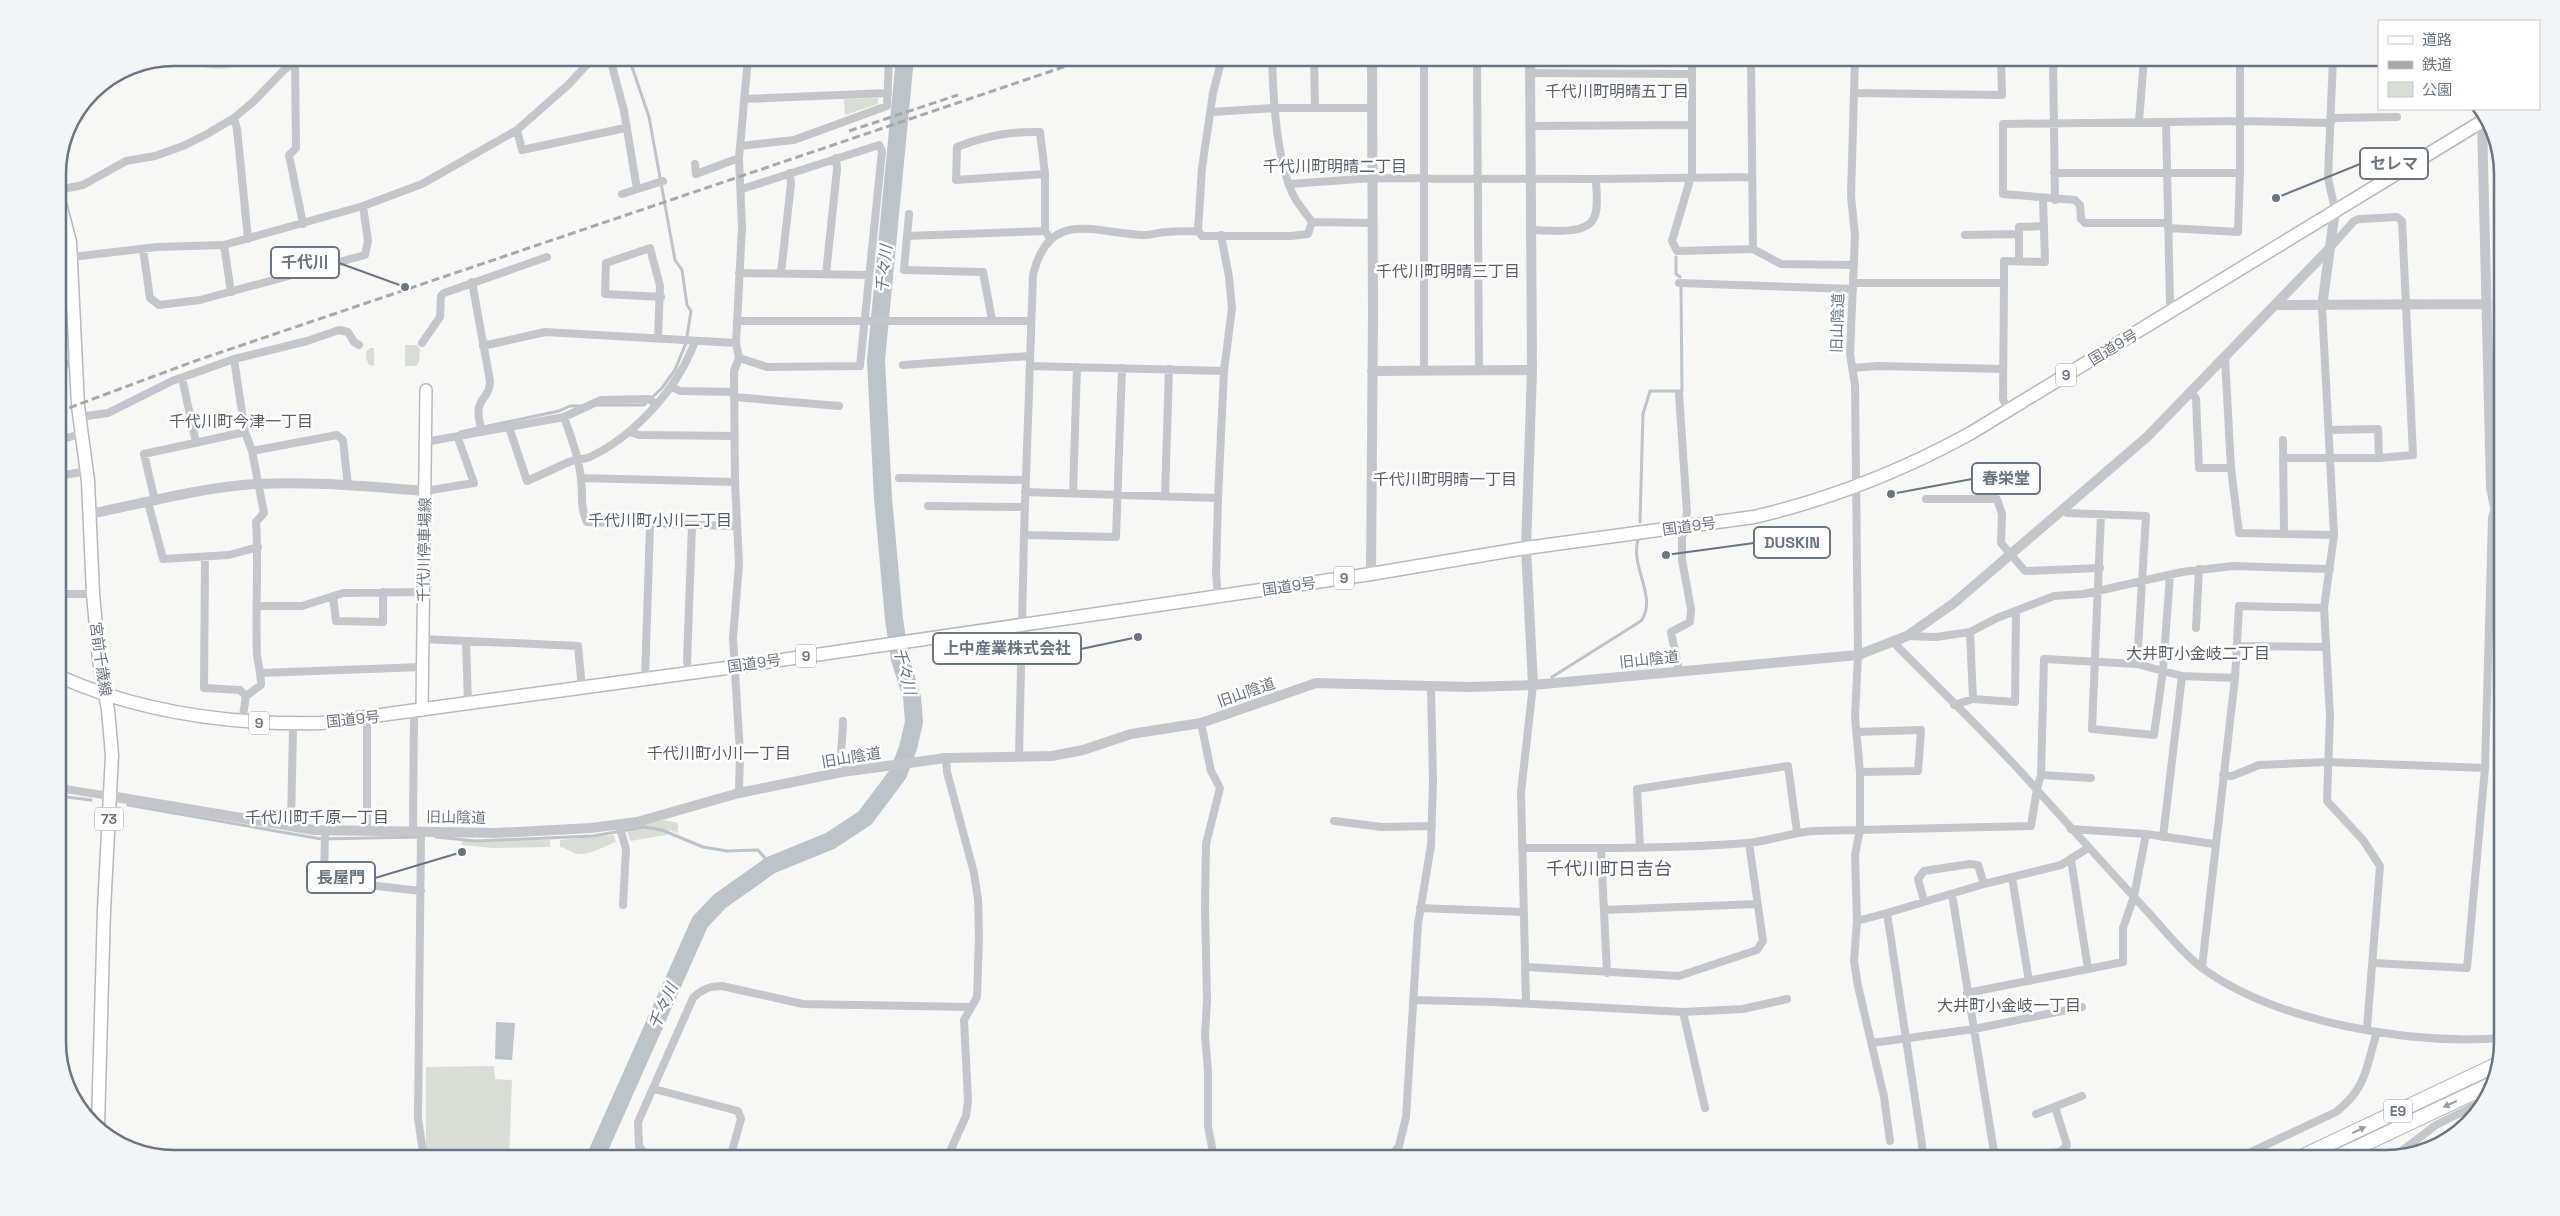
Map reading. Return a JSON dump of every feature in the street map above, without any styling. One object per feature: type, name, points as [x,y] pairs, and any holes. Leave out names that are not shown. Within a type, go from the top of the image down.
[{"type":"highway","name":"E9","points":[[2316,1150],[2491,1067]]},
{"type":"highway","name":"E9","points":[[2352,1150],[2483,1088]]},
{"type":"main road","name":"国道9号","points":[[66,679],[106,694],[182,714],[242,722],[293,724],[367,718],[1022,625],[1371,574],[1526,548],[1762,515],[1856,488],[1937,452],[2173,310],[2479,119]]},
{"type":"main road","name":"宮前千歳線","points":[[66,227],[72,257],[75,362],[79,417],[87,471],[93,594],[99,660],[106,694],[112,755],[98,1118]]},
{"type":"main road","name":"千代川停車場線","points":[[418,711],[423,639],[422,592],[426,390]]},
{"type":"street","points":[[66,188],[94,181],[126,161],[155,156],[183,146],[234,118],[290,66]]},
{"type":"street","points":[[298,66],[296,148],[289,155],[303,224]]},
{"type":"street","points":[[72,257],[143,249],[224,246],[363,206],[422,184],[517,130],[568,85],[586,66]]},
{"type":"street","points":[[612,66],[624,111],[625,128],[637,189]]},
{"type":"street","points":[[739,793],[736,666],[733,638],[739,564],[736,526],[734,371],[739,358],[736,343],[742,189],[739,158],[747,66]]},
{"type":"street","points":[[740,146],[794,140],[887,106],[889,66]]},
{"type":"street","points":[[1221,66],[1202,168],[1198,231],[1202,236],[1292,236],[1308,234],[1312,222]]},
{"type":"street","points":[[1272,66],[1274,108],[1290,184],[1296,199],[1312,222]]},
{"type":"street","points":[[1314,66],[1315,108]]},
{"type":"street","points":[[1371,574],[1372,66]]},
{"type":"street","points":[[1424,66],[1424,371]]},
{"type":"street","points":[[1477,66],[1479,370]]},
{"type":"street","points":[[1526,1003],[1521,792],[1534,686],[1526,548],[1532,370],[1530,66]]},
{"type":"street","points":[[1692,66],[1690,178],[1672,241],[1677,251],[1753,249],[1781,264],[1854,265]]},
{"type":"street","points":[[1751,66],[1753,249]]},
{"type":"street","name":"旧山陰道","points":[[66,789],[291,827],[325,837],[367,831],[497,833],[591,828],[637,822],[739,793],[842,772],[946,758],[1052,756],[1083,750],[1131,734],[1201,723],[1316,683],[1534,686],[1858,655],[1855,385],[1850,354],[1855,236],[1851,196],[1855,66]]},
{"type":"street","points":[[1854,93],[2002,95],[2002,66]]},
{"type":"street","points":[[2053,66],[2055,200]]},
{"type":"street","points":[[2139,121],[2143,66]]},
{"type":"street","points":[[2240,66],[2241,121],[2238,232],[2168,225],[2085,223],[2081,219],[2080,205],[2075,200],[2043,199],[2004,194],[2002,124],[2139,121],[2166,122],[2241,121],[2331,120],[2397,117]]},
{"type":"street","points":[[2333,66],[2328,178],[2335,210],[2322,307],[2334,535],[2324,608],[2330,716],[2327,801],[2363,840],[2380,866],[2375,920],[2374,962],[2367,1028]]},
{"type":"street","points":[[1530,73],[1692,74]]},
{"type":"street","points":[[744,99],[888,93]]},
{"type":"street","points":[[1212,112],[1274,108],[1372,108]]},
{"type":"street","points":[[234,118],[237,129],[248,239]]},
{"type":"street","points":[[2166,122],[2170,303],[2173,310]]},
{"type":"street","points":[[1531,126],[1692,125]]},
{"type":"street","points":[[517,130],[522,150],[625,128]]},
{"type":"street","points":[[2484,130],[2491,488],[2494,496]]},
{"type":"street","points":[[1045,174],[956,180],[957,147],[978,138],[1018,132],[1040,132],[1045,174],[1045,230],[1050,238]]},
{"type":"street","points":[[739,358],[767,367],[860,366],[868,322],[870,275],[882,151],[879,145],[742,189]]},
{"type":"street","points":[[695,164],[696,174],[739,158]]},
{"type":"street","points":[[826,274],[837,169],[836,158]]},
{"type":"street","points":[[781,274],[791,184],[790,173]]},
{"type":"street","points":[[2054,173],[2240,173]]},
{"type":"street","points":[[1290,184],[1373,178],[1596,179],[1752,177]]},
{"type":"street","points":[[1531,230],[1573,229],[1588,225],[1594,218],[1596,210],[1596,179]]},
{"type":"street","points":[[622,194],[661,181]]},
{"type":"street","points":[[2008,411],[2003,399],[2002,369],[2004,261],[2045,262],[2043,199]]},
{"type":"street","points":[[143,249],[150,298],[159,304],[200,300],[365,254],[368,240],[363,206]]},
{"type":"street","points":[[908,214],[904,270],[983,272],[992,320]]},
{"type":"street","points":[[1890,1141],[1884,1097],[1854,961],[1857,921],[1855,855],[1860,829],[1860,772],[1856,732],[1858,655],[1907,636],[1954,603],[2146,437],[2225,358],[2354,221],[2360,219],[2400,218],[2403,225],[2405,306],[2413,455],[2379,458],[2283,458]]},
{"type":"street","points":[[1312,222],[1373,223]]},
{"type":"street","points":[[2019,261],[2019,227],[2044,226]]},
{"type":"street","points":[[907,236],[1045,230]]},
{"type":"street","points":[[1019,756],[1025,480],[1033,275],[1037,256],[1050,238],[1066,230],[1113,230],[1146,235],[1198,231]]},
{"type":"street","points":[[1965,235],[2018,234]]},
{"type":"street","points":[[1218,596],[1216,574],[1218,498],[1224,371],[1232,308],[1229,277],[1221,235]]},
{"type":"street","points":[[224,246],[231,292]]},
{"type":"street","points":[[658,337],[660,297],[660,286],[650,248],[606,263],[605,294],[660,297]]},
{"type":"street","points":[[422,344],[440,317],[441,296],[472,282],[547,257]]},
{"type":"street","points":[[739,273],[870,275]]},
{"type":"street","points":[[472,282],[490,381],[490,391],[479,406],[478,416],[482,432]]},
{"type":"street","points":[[1679,283],[1853,286],[2004,284]]},
{"type":"street","points":[[2275,306],[2487,304]]},
{"type":"street","points":[[737,322],[901,323],[1032,320]]},
{"type":"street","points":[[79,417],[108,413],[182,378],[234,359],[307,341],[339,330],[348,332],[354,342],[359,345]]},
{"type":"street","points":[[484,346],[545,332],[658,337],[695,342],[736,343]]},
{"type":"street","points":[[509,427],[527,481],[577,459],[590,457],[630,432],[672,387],[683,370],[695,342]]},
{"type":"street","points":[[903,365],[1030,356]]},
{"type":"street","points":[[2225,358],[2231,468],[2239,533],[2334,535]]},
{"type":"street","points":[[234,359],[245,432],[252,451],[264,513],[256,522],[259,606],[257,656],[261,673],[261,685],[246,696],[242,722]]},
{"type":"street","points":[[66,364],[75,362]]},
{"type":"street","points":[[1030,366],[1224,371]]},
{"type":"street","points":[[1852,368],[1878,366],[2002,369]]},
{"type":"street","points":[[1073,493],[1077,367]]},
{"type":"street","points":[[1024,535],[1116,537],[1122,368]]},
{"type":"street","points":[[1166,496],[1169,369]]},
{"type":"street","points":[[1372,371],[1532,370]]},
{"type":"street","points":[[182,378],[196,443]]},
{"type":"street","points":[[672,387],[680,391],[734,394],[839,406]]},
{"type":"street","points":[[2192,392],[2196,399],[2199,468],[2231,468]]},
{"type":"street","points":[[1679,394],[1687,512],[1682,560],[1691,609],[1690,622],[1671,632],[1679,671]]},
{"type":"street","points":[[425,442],[458,438],[564,417],[601,400],[648,399],[656,404]]},
{"type":"street","points":[[2489,402],[2494,402]]},
{"type":"street","points":[[564,417],[577,459],[581,478],[583,514],[587,522],[736,526]]},
{"type":"street","points":[[2329,430],[2378,429],[2379,458]]},
{"type":"street","points":[[245,432],[144,454],[164,559],[229,555],[258,547]]},
{"type":"street","points":[[630,432],[639,435],[734,436]]},
{"type":"street","points":[[66,438],[81,434]]},
{"type":"street","points":[[252,451],[338,435],[343,440],[348,486]]},
{"type":"street","points":[[90,514],[212,490],[258,484],[348,486],[425,491],[474,483],[458,438]]},
{"type":"street","points":[[2283,440],[2284,533]]},
{"type":"street","points":[[66,475],[87,471]]},
{"type":"street","points":[[581,478],[735,482]]},
{"type":"street","points":[[899,478],[1025,480]]},
{"type":"street","points":[[1025,492],[1218,498]]},
{"type":"street","points":[[1926,499],[1997,499],[2002,514],[2001,543],[2025,571],[2100,568]]},
{"type":"street","points":[[928,506],[1025,507]]},
{"type":"street","points":[[2062,510],[2067,513],[2146,516],[2137,664]]},
{"type":"street","points":[[2101,514],[2092,729],[2154,735],[2163,670],[2170,575]]},
{"type":"street","points":[[2374,962],[2467,968],[2485,768],[2492,527],[2494,522]]},
{"type":"street","points":[[644,678],[650,525]]},
{"type":"street","points":[[689,673],[687,661],[692,526]]},
{"type":"street","points":[[205,557],[204,688],[240,690],[246,696]]},
{"type":"street","points":[[1907,636],[1936,636],[1970,632],[2054,596],[2084,594],[2199,569],[2233,566],[2330,569]]},
{"type":"street","points":[[2196,628],[2199,569]]},
{"type":"street","points":[[333,596],[336,621],[383,622],[383,592]]},
{"type":"street","points":[[259,606],[302,606],[342,593],[422,592]]},
{"type":"street","points":[[66,594],[93,594]]},
{"type":"street","points":[[2202,967],[2214,844],[2235,678],[2239,606],[2324,608]]},
{"type":"street","points":[[1954,705],[1973,699],[2015,702],[2016,611]]},
{"type":"street","points":[[1970,632],[1973,699]]},
{"type":"street","points":[[423,639],[578,646],[582,688]]},
{"type":"street","points":[[466,641],[468,704]]},
{"type":"street","points":[[1894,642],[2037,789],[2088,848],[2202,967],[2239,990],[2286,1009],[2329,1022],[2404,1036],[2475,1040],[2494,1039]]},
{"type":"street","points":[[2237,646],[2325,647]]},
{"type":"street","points":[[1522,848],[1601,850],[1749,843],[1797,832],[2031,826],[2041,775],[2044,658],[2137,664],[2182,676],[2235,678]]},
{"type":"street","points":[[261,673],[422,668]]},
{"type":"street","points":[[2163,837],[2182,676]]},
{"type":"street","points":[[1395,1150],[1406,1117],[1420,908],[1432,826],[1431,686]]},
{"type":"street","points":[[418,711],[418,832],[421,842],[418,1119],[423,1150]]},
{"type":"street","points":[[367,718],[367,831]]},
{"type":"street","points":[[842,772],[840,761],[843,721]]},
{"type":"street","points":[[1201,723],[1211,771],[1220,788],[1206,844],[1207,1000],[1205,1035],[1208,1072],[1208,1126],[1212,1150]]},
{"type":"street","points":[[291,827],[293,724]]},
{"type":"street","points":[[1856,732],[1921,730],[1918,771],[1860,772]]},
{"type":"street","points":[[946,758],[947,772],[974,873],[978,899],[979,937],[977,997],[969,1007],[964,1020],[963,1038],[968,1100],[966,1116],[951,1150]]},
{"type":"street","points":[[2223,775],[2232,776],[2259,765],[2327,762],[2485,768]]},
{"type":"street","points":[[1640,847],[1637,789],[1788,766],[1797,832]]},
{"type":"street","points":[[2041,775],[2091,778]]},
{"type":"street","points":[[1334,821],[1382,827],[1432,826]]},
{"type":"street","points":[[619,825],[626,849],[623,905]]},
{"type":"street","points":[[2071,829],[2146,834],[2214,844]]},
{"type":"street","points":[[1967,993],[2123,962],[2123,928],[2134,896],[2146,834]]},
{"type":"street","points":[[325,837],[324,880],[421,891]]},
{"type":"street","points":[[1526,967],[1679,976],[1757,950],[1763,941],[1749,843]]},
{"type":"street","points":[[1857,921],[2012,876],[2061,865],[2088,848]]},
{"type":"street","points":[[1601,850],[1607,973]]},
{"type":"street","points":[[2071,860],[2088,969]]},
{"type":"street","points":[[1924,901],[1918,879],[1924,871],[1970,864],[1978,865],[1984,884]]},
{"type":"street","points":[[2012,876],[2029,981]]},
{"type":"street","points":[[1952,894],[1994,1150]]},
{"type":"street","points":[[1604,910],[1757,904]]},
{"type":"street","points":[[1420,908],[1523,912]]},
{"type":"street","points":[[1887,913],[1923,1150]]},
{"type":"street","points":[[641,1150],[638,1146],[638,1122],[693,998],[711,986],[722,986],[803,1004],[969,1007]]},
{"type":"street","points":[[1414,1000],[1526,1003],[1682,1012],[1743,1008],[1787,999]]},
{"type":"street","points":[[1872,1043],[1907,1040],[1974,1029],[2082,1007]]},
{"type":"street","points":[[1682,1012],[1705,1108]]},
{"type":"street","points":[[2255,1150],[2336,1112],[2344,1106],[2360,1088],[2377,1032]]},
{"type":"street","points":[[654,1089],[738,1111],[741,1119],[732,1150]]},
{"type":"street","points":[[2036,1114],[2082,1096]]},
{"type":"street","points":[[2055,1107],[2067,1145],[2062,1150]]},
{"type":"street","points":[[2405,1148],[2436,1125],[2470,1108]]},
{"type":"green space","points":[[199,66],[237,66],[217,69]]},
{"type":"green space","points":[[878,98],[878,104],[845,115],[844,99]]},
{"type":"green space","points":[[405,345],[417,345],[420,349],[419,362],[416,366],[405,366]]},
{"type":"green space","points":[[370,348],[374,348],[374,366],[369,365],[366,358],[366,352]]},
{"type":"green space","points":[[663,820],[678,823],[678,833],[669,830],[667,835],[630,841],[627,829]]},
{"type":"green space","points":[[614,835],[616,842],[583,854],[560,847],[560,840]]},
{"type":"green space","points":[[550,840],[550,847],[494,848],[462,845],[462,841]]},
{"type":"green space","points":[[494,1066],[495,1079],[512,1080],[509,1150],[426,1150],[426,1067]]},
{"type":"shaded area","points":[[496,1022],[515,1023],[512,1060],[495,1059]]},
{"type":"waterway","points":[[596,405],[644,405],[662,388],[675,370],[686,343],[691,311],[687,305],[682,270],[675,260],[649,117],[632,66]]},
{"type":"waterway","name":"千々川","points":[[599,1150],[700,922],[720,901],[771,865],[830,841],[865,818],[898,774],[908,748],[914,722],[912,697],[900,659],[894,619],[883,498],[876,360],[904,66]]},
{"type":"waterway","points":[[1676,257],[1676,274],[1680,277]]},
{"type":"waterway","points":[[1640,522],[1643,414],[1650,391],[1682,391],[1681,287]]},
{"type":"waterway","points":[[460,432],[559,411],[570,406],[582,406]]},
{"type":"waterway","points":[[1552,677],[1641,621],[1647,602],[1637,561],[1638,540]]},
{"type":"waterway","points":[[66,797],[91,800]]},
{"type":"waterway","points":[[128,805],[321,839],[420,837]]},
{"type":"waterway","points":[[436,837],[476,841],[593,836],[644,827],[662,830],[703,847],[727,851],[758,850],[771,865]]},
{"type":"railway","points":[[66,409],[195,361],[1066,66]]},
{"type":"railway","points":[[849,131],[958,95]]},
{"type":"place","name":"セレマ","points":[[2276,198]]},
{"type":"place","name":"千代川","points":[[405,287]]},
{"type":"place","name":"春栄堂","points":[[1891,494]]},
{"type":"place","name":"DUSKIN","points":[[1666,555]]},
{"type":"place","name":"上中産業株式会社","points":[[1138,637]]},
{"type":"place","name":"長屋門","points":[[462,852]]},
{"type":"district","name":"千代川町明晴五丁目","points":[[1617,91]]},
{"type":"district","name":"千代川町明晴二丁目","points":[[1335,166]]},
{"type":"district","name":"千代川町明晴三丁目","points":[[1448,271]]},
{"type":"district","name":"千代川町今津一丁目","points":[[241,421]]},
{"type":"district","name":"千代川町明晴一丁目","points":[[1445,479]]},
{"type":"district","name":"千代川町小川二丁目","points":[[660,520]]},
{"type":"district","name":"大井町小金岐二丁目","points":[[2198,653]]},
{"type":"district","name":"千代川町小川一丁目","points":[[719,753]]},
{"type":"district","name":"千代川町千原一丁目","points":[[317,817]]},
{"type":"district","name":"千代川町日吉台","points":[[1609,868]]},
{"type":"district","name":"大井町小金岐一丁目","points":[[2009,1005]]}]
